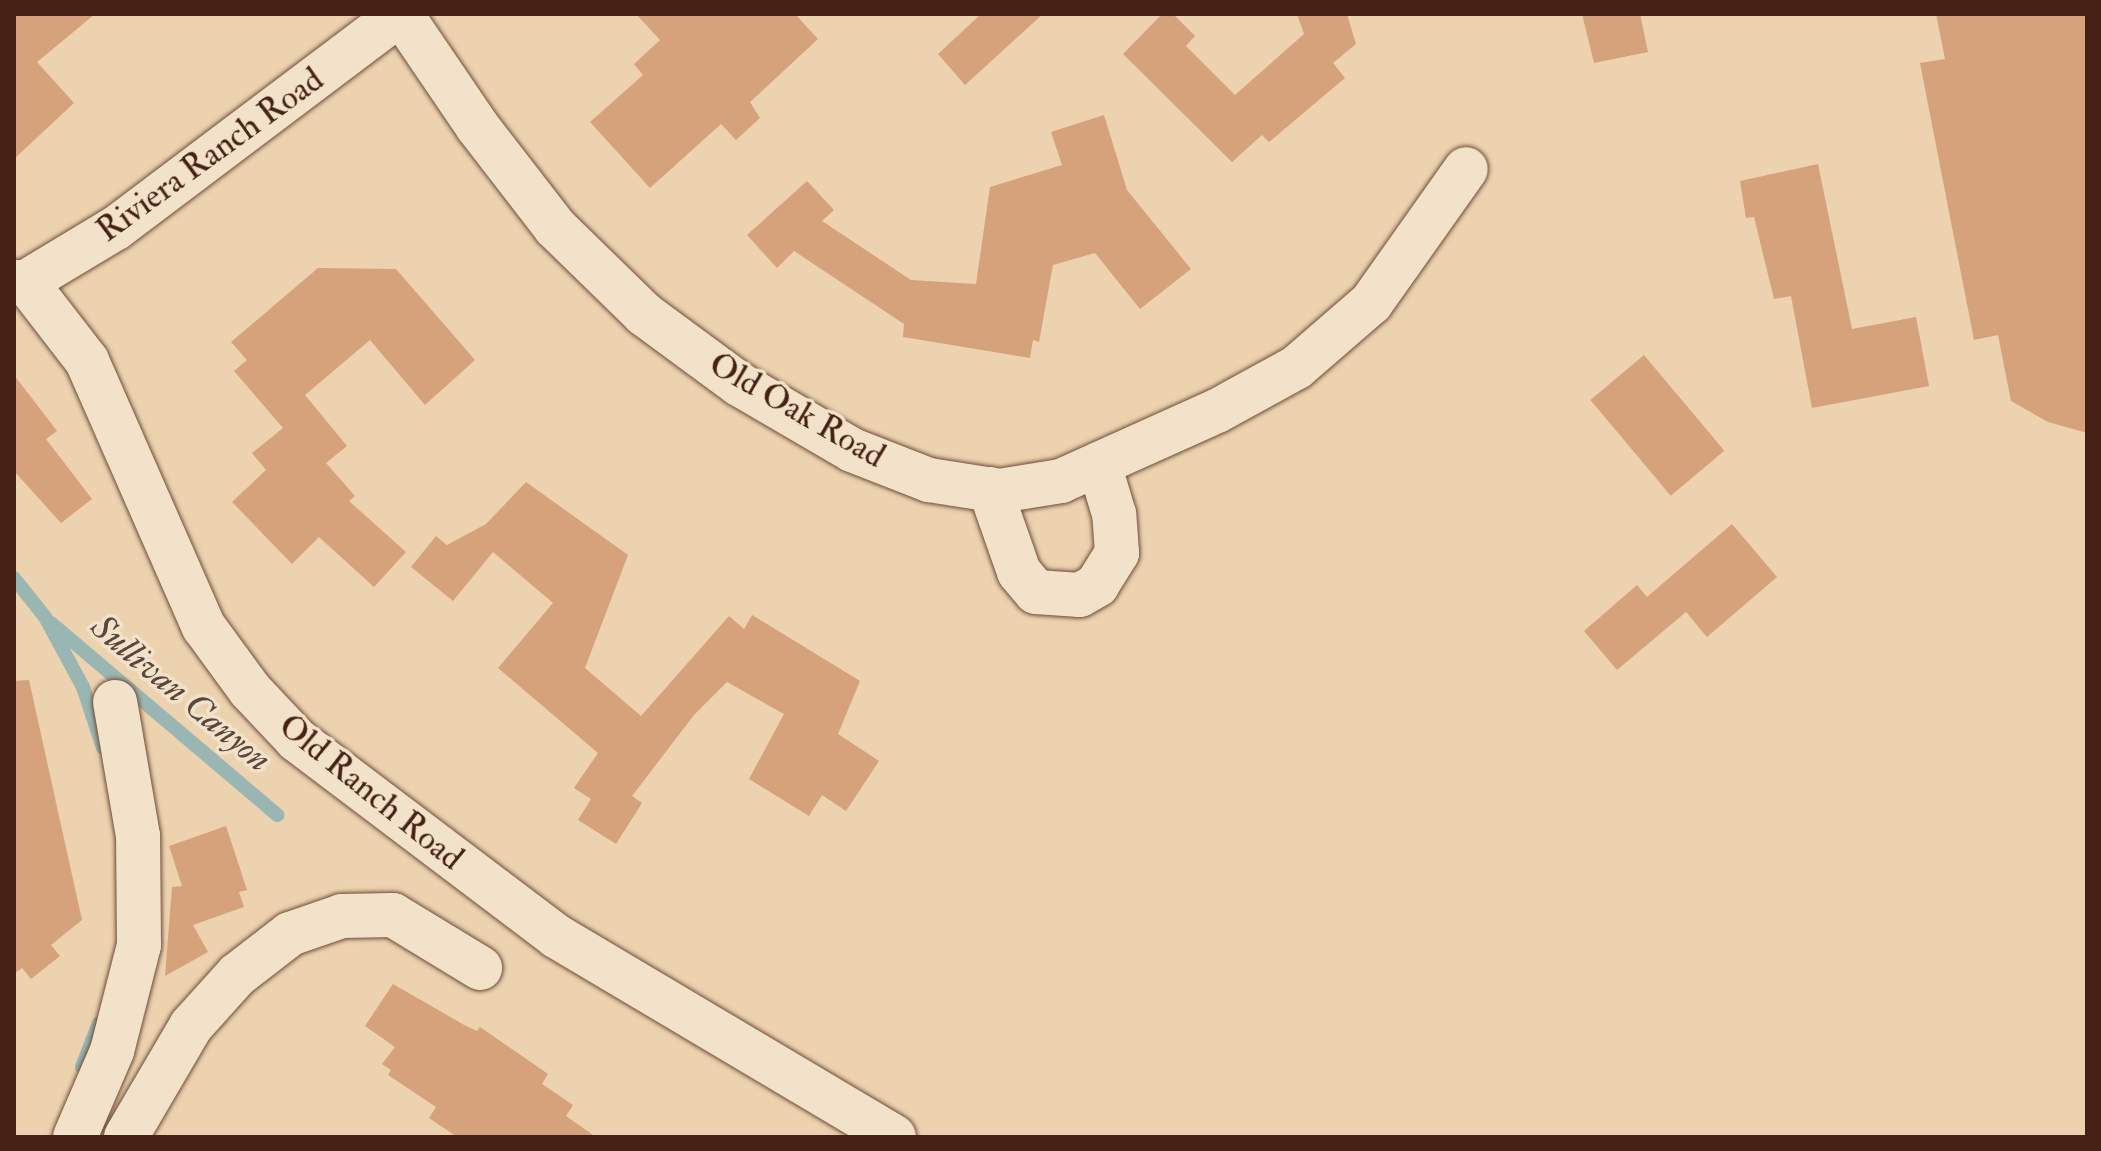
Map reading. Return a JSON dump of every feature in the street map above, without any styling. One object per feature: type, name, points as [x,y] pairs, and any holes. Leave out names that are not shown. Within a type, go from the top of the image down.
[{"type":"street","name":"Riviera Ranch Road","points":[[20,282],[116,228],[400,14]]},
{"type":"street","name":"Old Oak Road","points":[[400,14],[477,126],[555,227],[644,314],[739,384],[852,450],[929,480],[990,489],[1061,481],[1217,411],[1297,367],[1371,303],[1466,169]]},
{"type":"street","name":"Old Ranch Road","points":[[20,282],[87,361],[204,627],[250,690],[297,740],[556,936],[894,1137]]},
{"type":"street","points":[[990,489],[1019,572],[1027,582],[1036,592],[1080,595],[1097,585],[1117,553],[1114,514],[1099,464]]},
{"type":"street","points":[[75,1137],[112,1051],[139,945],[138,836],[115,702]]},
{"type":"street","points":[[126,1137],[191,1026],[237,975],[290,934],[342,916],[393,915],[480,968]]},
{"type":"building","points":[[14,14],[95,14],[37,62],[74,103],[14,159]]},
{"type":"building","points":[[636,14],[795,14],[818,39],[750,102],[760,118],[736,140],[721,124],[650,188],[590,122],[643,75],[634,64],[660,40]]},
{"type":"building","points":[[981,14],[1043,14],[965,85],[938,54]]},
{"type":"building","points":[[1162,14],[1173,14],[1195,36],[1186,46],[1235,95],[1304,34],[1297,14],[1347,14],[1356,44],[1333,63],[1345,78],[1269,142],[1262,135],[1232,162],[1123,54]]},
{"type":"building","points":[[1582,14],[1640,14],[1648,52],[1594,63]]},
{"type":"building","points":[[1936,14],[2087,14],[2087,433],[2048,422],[2011,401],[1998,335],[1974,340],[1920,63],[1945,59]]},
{"type":"building","points":[[1104,115],[1127,190],[1191,269],[1140,309],[1095,253],[1053,265],[1039,342],[1033,340],[1030,358],[903,337],[904,324],[794,251],[777,268],[747,235],[807,181],[834,210],[822,221],[911,280],[976,284],[990,187],[1062,165],[1051,132]]},
{"type":"building","points":[[1818,164],[1852,329],[1916,317],[1929,386],[1812,408],[1791,296],[1774,299],[1754,217],[1746,218],[1740,181]]},
{"type":"building","points":[[318,268],[396,269],[475,360],[425,405],[370,340],[305,395],[347,446],[326,463],[355,496],[349,501],[406,552],[374,587],[319,537],[292,564],[232,502],[266,470],[252,453],[283,428],[234,371],[247,360],[231,342]]},
{"type":"building","points":[[1644,355],[1724,451],[1671,496],[1590,400]]},
{"type":"building","points":[[14,375],[57,431],[46,439],[92,499],[61,523],[14,471]]},
{"type":"building","points":[[526,482],[628,555],[585,668],[641,716],[729,616],[744,629],[752,615],[860,681],[838,734],[879,761],[846,811],[822,795],[809,816],[749,779],[784,714],[727,682],[694,715],[632,796],[642,803],[616,844],[578,820],[591,799],[574,788],[598,753],[498,668],[553,603],[493,552],[453,601],[411,567],[436,536],[447,545],[486,524]]},
{"type":"building","points":[[1732,524],[1777,577],[1707,637],[1686,612],[1617,670],[1584,631],[1637,585],[1647,597]]},
{"type":"building","points":[[29,680],[82,920],[51,945],[60,956],[31,979],[22,968],[14,974],[14,681]]},
{"type":"building","points":[[226,826],[247,890],[239,892],[244,907],[193,925],[208,952],[165,976],[172,887],[182,886],[169,846]]},
{"type":"building","points":[[393,984],[466,1026],[477,1031],[480,1027],[548,1074],[542,1084],[573,1105],[566,1116],[596,1137],[457,1137],[429,1118],[436,1107],[388,1075],[391,1070],[382,1064],[395,1047],[365,1026]]},
{"type":"waterway","points":[[14,578],[45,617],[83,687],[103,748]]},
{"type":"waterway","name":"Sullivan Canyon","points":[[51,623],[277,815]]},
{"type":"waterway","points":[[82,1067],[99,1023]]}]
